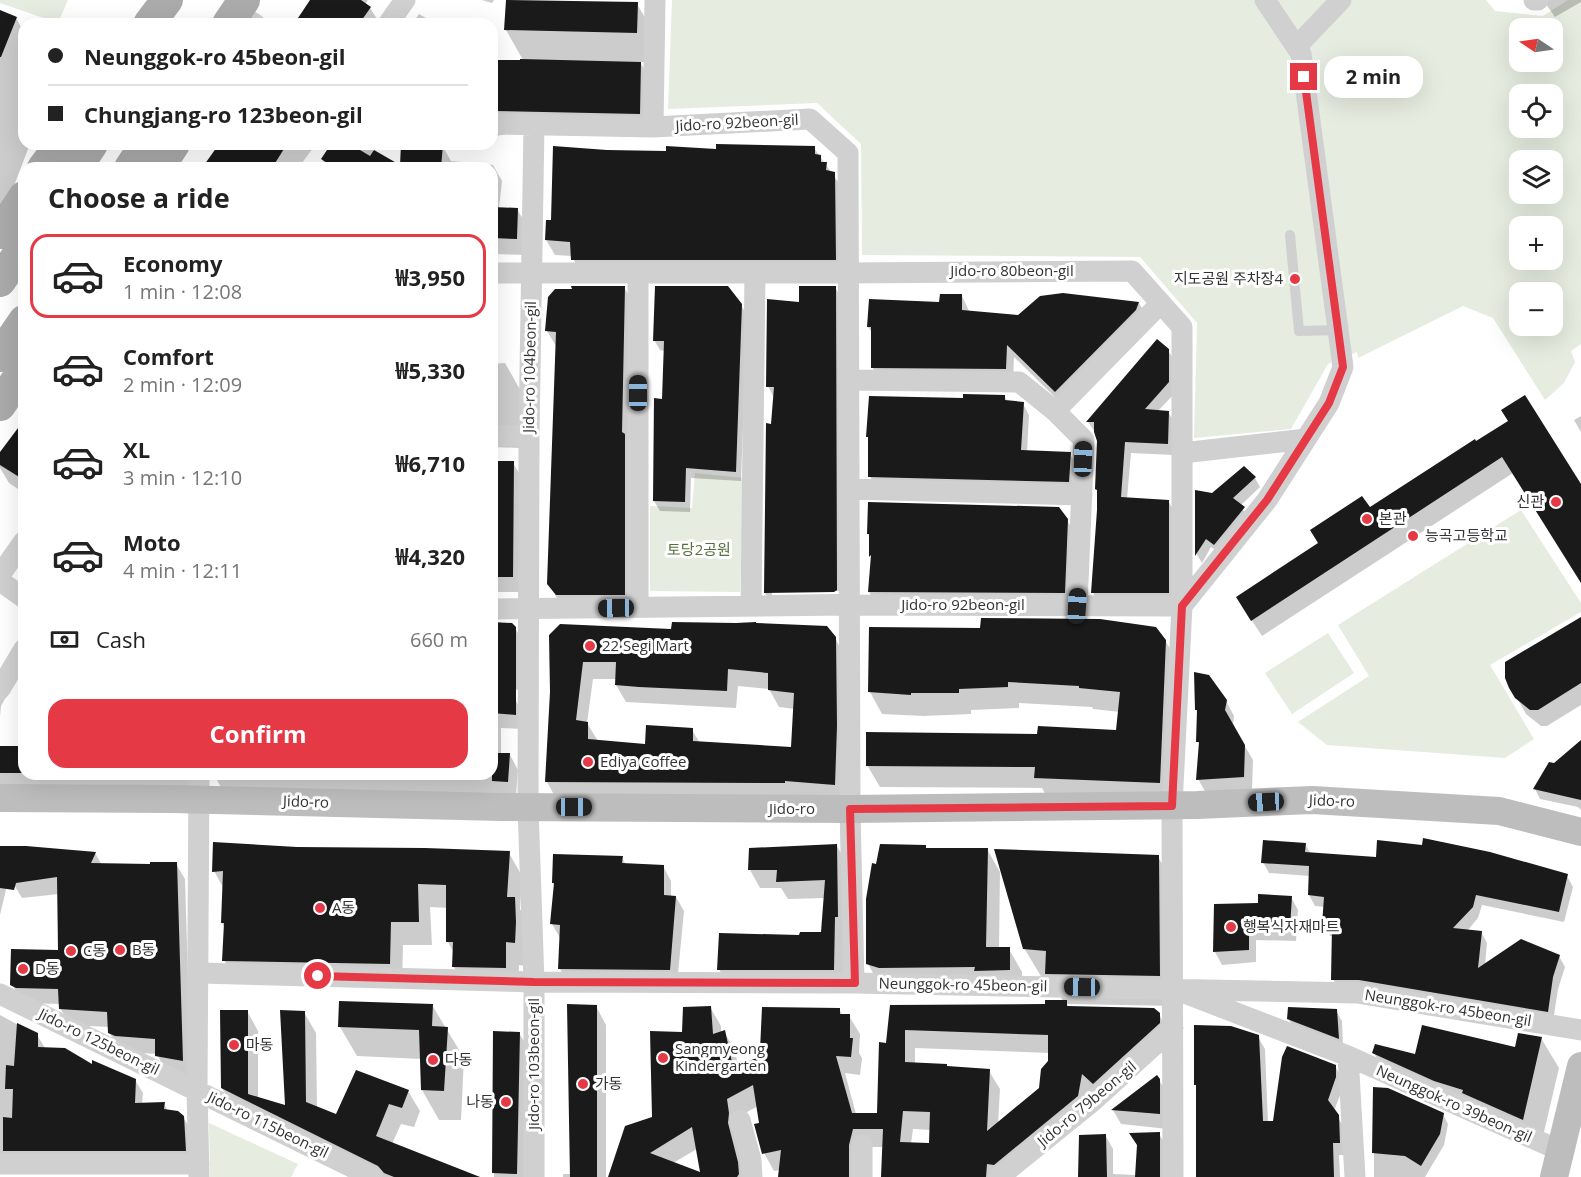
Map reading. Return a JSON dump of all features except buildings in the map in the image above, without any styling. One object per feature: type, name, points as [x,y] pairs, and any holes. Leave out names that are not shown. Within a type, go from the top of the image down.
[{"type":"main road","points":[[154,18],[167,0]]},
{"type":"main road","points":[[176,18],[188,0]]},
{"type":"main road","points":[[0,233],[18,206]]},
{"type":"main road","points":[[0,281],[18,255]]},
{"type":"main road","points":[[0,356],[18,330]]},
{"type":"main road","points":[[0,405],[18,378]]},
{"type":"main road","name":"Jido-ro","points":[[0,798],[198,787],[528,807],[850,809],[1172,806],[1312,800],[1499,811],[1581,832]]},
{"type":"main road","points":[[1557,1164],[1581,1066]]},
{"type":"street","points":[[392,18],[405,0]]},
{"type":"street","points":[[653,127],[655,0]]},
{"type":"street","points":[[1182,606],[1267,500],[1329,403],[1343,367],[1301,54],[1265,0]]},
{"type":"street","points":[[1296,47],[1341,0]]},
{"type":"street","name":"Jido-ro 92beon-gil","points":[[498,124],[653,127],[810,119],[848,153],[850,809],[855,983]]},
{"type":"street","name":"Jido-ro 104beon-gil","points":[[528,807],[529,435],[534,126]]},
{"type":"street","name":"Jido-ro 80beon-gil","points":[[848,273],[1132,271],[1182,327],[1182,606],[1172,806]]},
{"type":"street","points":[[498,273],[848,273]]},
{"type":"street","points":[[751,606],[755,273]]},
{"type":"street","points":[[498,609],[638,607],[638,274]]},
{"type":"street","points":[[1055,411],[1161,303]]},
{"type":"street","points":[[850,380],[1019,382],[1055,411],[1084,440],[1077,606]]},
{"type":"street","points":[[498,436],[529,435]]},
{"type":"street","points":[[1182,453],[1306,439]]},
{"type":"street","points":[[849,489],[1082,495]]},
{"type":"street","points":[[0,575],[18,550]]},
{"type":"street","points":[[0,581],[18,594]]},
{"type":"street","name":"Jido-ro 92beon-gil","points":[[638,607],[1182,606]]},
{"type":"street","points":[[9,685],[18,663]]},
{"type":"street","points":[[0,1164],[199,1171],[198,787]]},
{"type":"street","points":[[1172,806],[1173,1177]]},
{"type":"street","name":"Jido-ro 103beon-gil","points":[[528,807],[534,982],[534,1177]]},
{"type":"street","name":"Neunggok-ro 45beon-gil","points":[[199,973],[534,982],[855,983],[1357,993],[1581,1030]]},
{"type":"street","name":"Neunggok-ro 39beon-gil","points":[[1173,988],[1348,1056],[1557,1164]]},
{"type":"street","name":"Jido-ro 125beon-gil","points":[[0,994],[197,1090]]},
{"type":"street","name":"Jido-ro 79beon-gil","points":[[999,1177],[1093,1101],[1173,1028]]},
{"type":"street","points":[[1348,1056],[1355,1177]]},
{"type":"street","name":"Jido-ro 115beon-gil","points":[[197,1090],[372,1177]]},
{"type":"street","points":[[741,1120],[751,1161],[752,1177]]},
{"type":"street","points":[[862,1145],[862,1177]]},
{"type":"lane","points":[[1290,235],[1299,331],[1338,330]]},
{"type":"green space","points":[[0,0],[68,0],[60,18],[44,18],[0,3]]},
{"type":"green space","points":[[672,0],[1486,0],[1495,11],[1543,16],[1568,0],[1581,0],[1581,344],[1571,351],[1575,362],[1564,383],[1545,400],[1493,318],[1463,306],[1358,358],[1357,352],[1328,364],[1291,429],[1194,438],[1197,323],[1140,257],[862,255],[861,144],[817,103],[668,109]]},
{"type":"green space","name":"토당2공원","points":[[695,473],[744,478],[740,592],[650,591],[650,506],[692,508]]},
{"type":"green space","points":[[1521,510],[1581,603],[1581,612],[1490,665],[1534,739],[1505,758],[1327,745],[1298,722],[1369,676],[1338,625]]},
{"type":"green space","points":[[1328,633],[1354,673],[1292,714],[1265,673]]},
{"type":"green space","points":[[209,1123],[298,1164],[291,1177],[210,1177]]},
{"type":"place","name":"지도공원 주차장4","points":[[1295,279]]},
{"type":"place","name":"신관","points":[[1556,502]]},
{"type":"place","name":"본관","points":[[1367,519]]},
{"type":"place","name":"능곡고등학교","points":[[1413,536]]},
{"type":"place","name":"22 Segi Mart","points":[[590,646]]},
{"type":"place","name":"Ediya Coffee","points":[[588,762]]},
{"type":"place","name":"A동","points":[[320,908]]},
{"type":"place","name":"행복식자재마트","points":[[1231,927]]},
{"type":"place","name":"B동","points":[[120,950]]},
{"type":"place","name":"C동","points":[[71,951]]},
{"type":"place","name":"D동","points":[[23,969]]},
{"type":"place","name":"마동","points":[[234,1045]]},
{"type":"place","name":"Sangmyeong Kindergarten","points":[[663,1058]]},
{"type":"place","name":"다동","points":[[433,1060]]},
{"type":"place","name":"가동","points":[[583,1084]]},
{"type":"place","name":"나동","points":[[506,1102]]},
{"type":"route","points":[[318,976],[534,982],[855,983],[850,809],[1172,806],[1182,606],[1267,500],[1329,403],[1343,367],[1304,77]]}]
